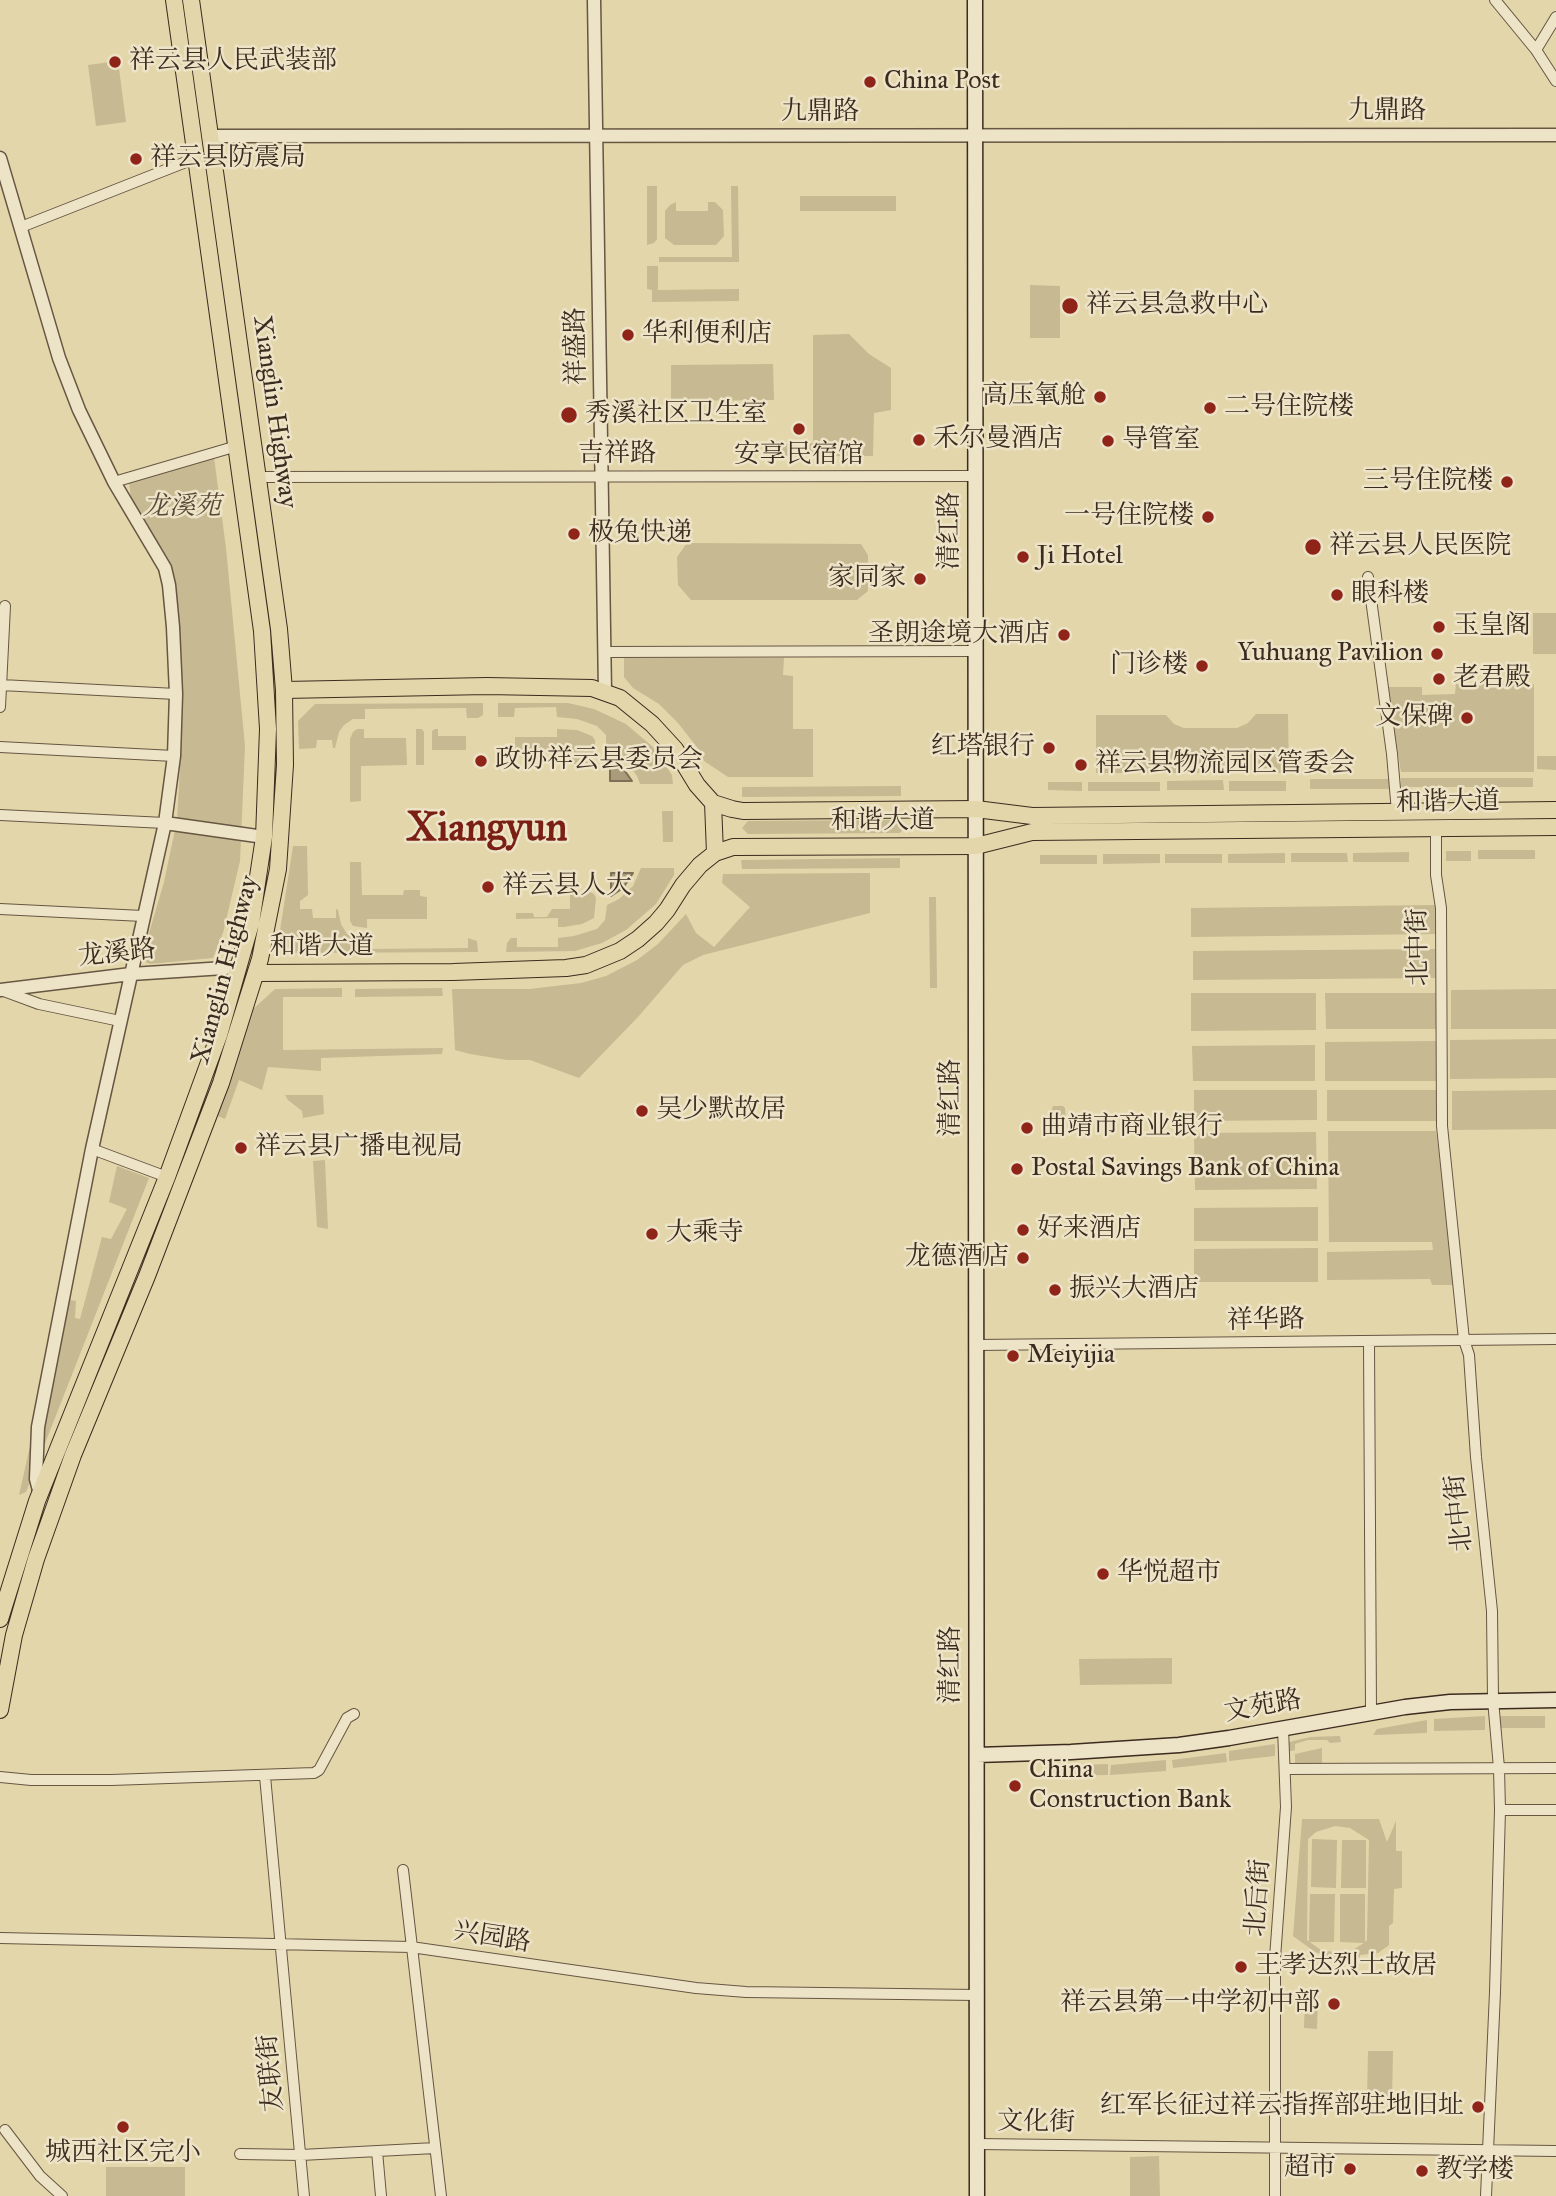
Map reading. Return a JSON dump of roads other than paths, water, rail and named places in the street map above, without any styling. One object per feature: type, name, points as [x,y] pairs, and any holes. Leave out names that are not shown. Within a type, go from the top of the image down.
[{"type":"main road","name":"Xianglin Highway","points":[[0,1619],[40,1494],[167,1177],[208,1066],[240,967],[257,892],[264,837],[268,765],[267,692],[262,631],[174,0]]},
{"type":"main road","name":"Xianglin Highway","points":[[0,1710],[20,1610],[54,1507],[203,1132],[235,1041],[256,973],[274,895],[282,835],[284,690],[278,617],[191,0]]},
{"type":"main road","name":"清红路","points":[[975,0],[977,2196]]},
{"type":"main road","points":[[193,137],[211,136]]},
{"type":"main road","points":[[242,478],[259,477]]},
{"type":"main road","points":[[284,690],[571,686],[605,692],[620,698],[652,724],[675,749],[697,785],[713,803],[715,853]]},
{"type":"main road","name":"和谐大道","points":[[713,803],[743,811],[976,810],[1032,816],[1556,810]]},
{"type":"main road","name":"和谐大道","points":[[256,973],[453,972],[586,965],[620,951],[638,939],[667,910],[693,873],[715,853],[733,847],[976,846],[1032,832],[1556,827]]},
{"type":"main road","points":[[240,967],[256,973]]},
{"type":"main road","name":"文苑路","points":[[977,1755],[1172,1745],[1450,1702],[1556,1700]]},
{"type":"street","name":"祥盛路","points":[[594,0],[605,692]]},
{"type":"street","points":[[1495,0],[1536,50],[1556,80]]},
{"type":"street","points":[[1536,50],[1556,17]]},
{"type":"street","name":"九鼎路","points":[[211,136],[1556,135]]},
{"type":"street","points":[[0,158],[59,358],[88,429],[114,482],[149,544],[159,556],[167,575],[176,694],[174,756],[165,823],[92,1149],[38,1427],[36,1479],[40,1494]]},
{"type":"street","points":[[21,227],[196,158]]},
{"type":"street","points":[[114,482],[237,446]]},
{"type":"street","name":"吉祥路","points":[[259,477],[975,475]]},
{"type":"street","points":[[1368,577],[1392,754],[1397,812]]},
{"type":"street","points":[[0,707],[5,606]]},
{"type":"street","points":[[604,652],[975,652]]},
{"type":"street","points":[[1,685],[176,694]]},
{"type":"street","points":[[0,747],[174,756]]},
{"type":"street","points":[[0,815],[165,823],[264,837]]},
{"type":"street","name":"北中街","points":[[1436,828],[1436,874],[1441,908],[1442,1126],[1464,1340],[1469,1355],[1476,1457],[1492,1611],[1493,1700],[1499,1768],[1495,1992],[1486,2196]]},
{"type":"street","points":[[0,909],[143,916]]},
{"type":"street","name":"龙溪路","points":[[0,990],[131,974],[240,967]]},
{"type":"street","points":[[0,990],[39,1004],[120,1021]]},
{"type":"street","points":[[92,1149],[167,1177]]},
{"type":"street","name":"祥华路","points":[[976,1345],[1556,1339]]},
{"type":"street","points":[[1368,1341],[1371,1713]]},
{"type":"street","points":[[0,1777],[31,1780],[303,1775],[319,1770],[347,1718],[355,1714]]},
{"type":"street","name":"北后街","points":[[1275,2196],[1275,1958],[1285,1832],[1283,1728]]},
{"type":"street","points":[[1285,1769],[1556,1768]]},
{"type":"street","name":"友联街","points":[[265,1776],[304,2196]]},
{"type":"street","points":[[1500,1810],[1556,1810]]},
{"type":"street","points":[[402,1870],[441,2196]]},
{"type":"street","name":"兴园路","points":[[0,1938],[411,1947],[696,1988],[746,1992],[977,1995]]},
{"type":"street","points":[[5,2130],[40,2176],[62,2196]]},
{"type":"street","name":"文化街","points":[[977,2144],[1556,2151]]},
{"type":"street","points":[[240,2154],[301,2155],[435,2148]]},
{"type":"street","points":[[377,2151],[382,2196]]},
{"type":"place","name":"祥云县人民武装部","points":[[115,62]]},
{"type":"place","name":"China Post","points":[[870,82]]},
{"type":"place","name":"祥云县防震局","points":[[136,159]]},
{"type":"place","name":"祥云县急救中心","points":[[1070,306]]},
{"type":"place","name":"华利便利店","points":[[628,335]]},
{"type":"place","name":"高压氧舱","points":[[1100,397]]},
{"type":"place","name":"二号住院楼","points":[[1210,408]]},
{"type":"place","name":"秀溪社区卫生室","points":[[569,415]]},
{"type":"place","name":"安享民宿馆","points":[[799,429]]},
{"type":"place","name":"禾尔曼酒店","points":[[919,440]]},
{"type":"place","name":"导管室","points":[[1108,441]]},
{"type":"place","name":"三号住院楼","points":[[1507,482]]},
{"type":"place","name":"一号住院楼","points":[[1208,517]]},
{"type":"place","name":"极兔快递","points":[[574,534]]},
{"type":"place","name":"祥云县人民医院","points":[[1313,547]]},
{"type":"place","name":"Ji Hotel","points":[[1023,557]]},
{"type":"place","name":"家同家","points":[[920,579]]},
{"type":"place","name":"眼科楼","points":[[1337,595]]},
{"type":"place","name":"玉皇阁","points":[[1439,627]]},
{"type":"place","name":"圣朗途境大酒店","points":[[1064,635]]},
{"type":"place","name":"Yuhuang Pavilion","points":[[1437,654]]},
{"type":"place","name":"门诊楼","points":[[1202,666]]},
{"type":"place","name":"老君殿","points":[[1439,679]]},
{"type":"place","name":"文保碑","points":[[1467,718]]},
{"type":"place","name":"红塔银行","points":[[1049,748]]},
{"type":"place","name":"政协祥云县委员会","points":[[481,761]]},
{"type":"place","name":"祥云县物流园区管委会","points":[[1081,765]]},
{"type":"place","name":"祥云县人大","points":[[488,887]]},
{"type":"place","name":"吴少默故居","points":[[642,1111]]},
{"type":"place","name":"曲靖市商业银行","points":[[1027,1128]]},
{"type":"place","name":"祥云县广播电视局","points":[[241,1148]]},
{"type":"place","name":"Postal Savings Bank of China","points":[[1017,1169]]},
{"type":"place","name":"好来酒店","points":[[1023,1230]]},
{"type":"place","name":"大乘寺","points":[[652,1234]]},
{"type":"place","name":"龙德酒店","points":[[1023,1258]]},
{"type":"place","name":"振兴大酒店","points":[[1055,1290]]},
{"type":"place","name":"Meiyijia","points":[[1013,1356]]},
{"type":"place","name":"华悦超市","points":[[1103,1574]]},
{"type":"place","name":"China Construction Bank","points":[[1015,1786]]},
{"type":"place","name":"王孝达烈士故居","points":[[1241,1967]]},
{"type":"place","name":"祥云县第一中学初中部","points":[[1334,2004]]},
{"type":"place","name":"红军长征过祥云指挥部驻地旧址","points":[[1478,2107]]},
{"type":"place","name":"城西社区完小","points":[[123,2127]]},
{"type":"place","name":"超市","points":[[1350,2169]]},
{"type":"place","name":"教学楼","points":[[1422,2171]]},
{"type":"district","name":"Xiangyun","points":[[487,830]]},
{"type":"park label","name":"龙溪苑","points":[[182,508]]}]
